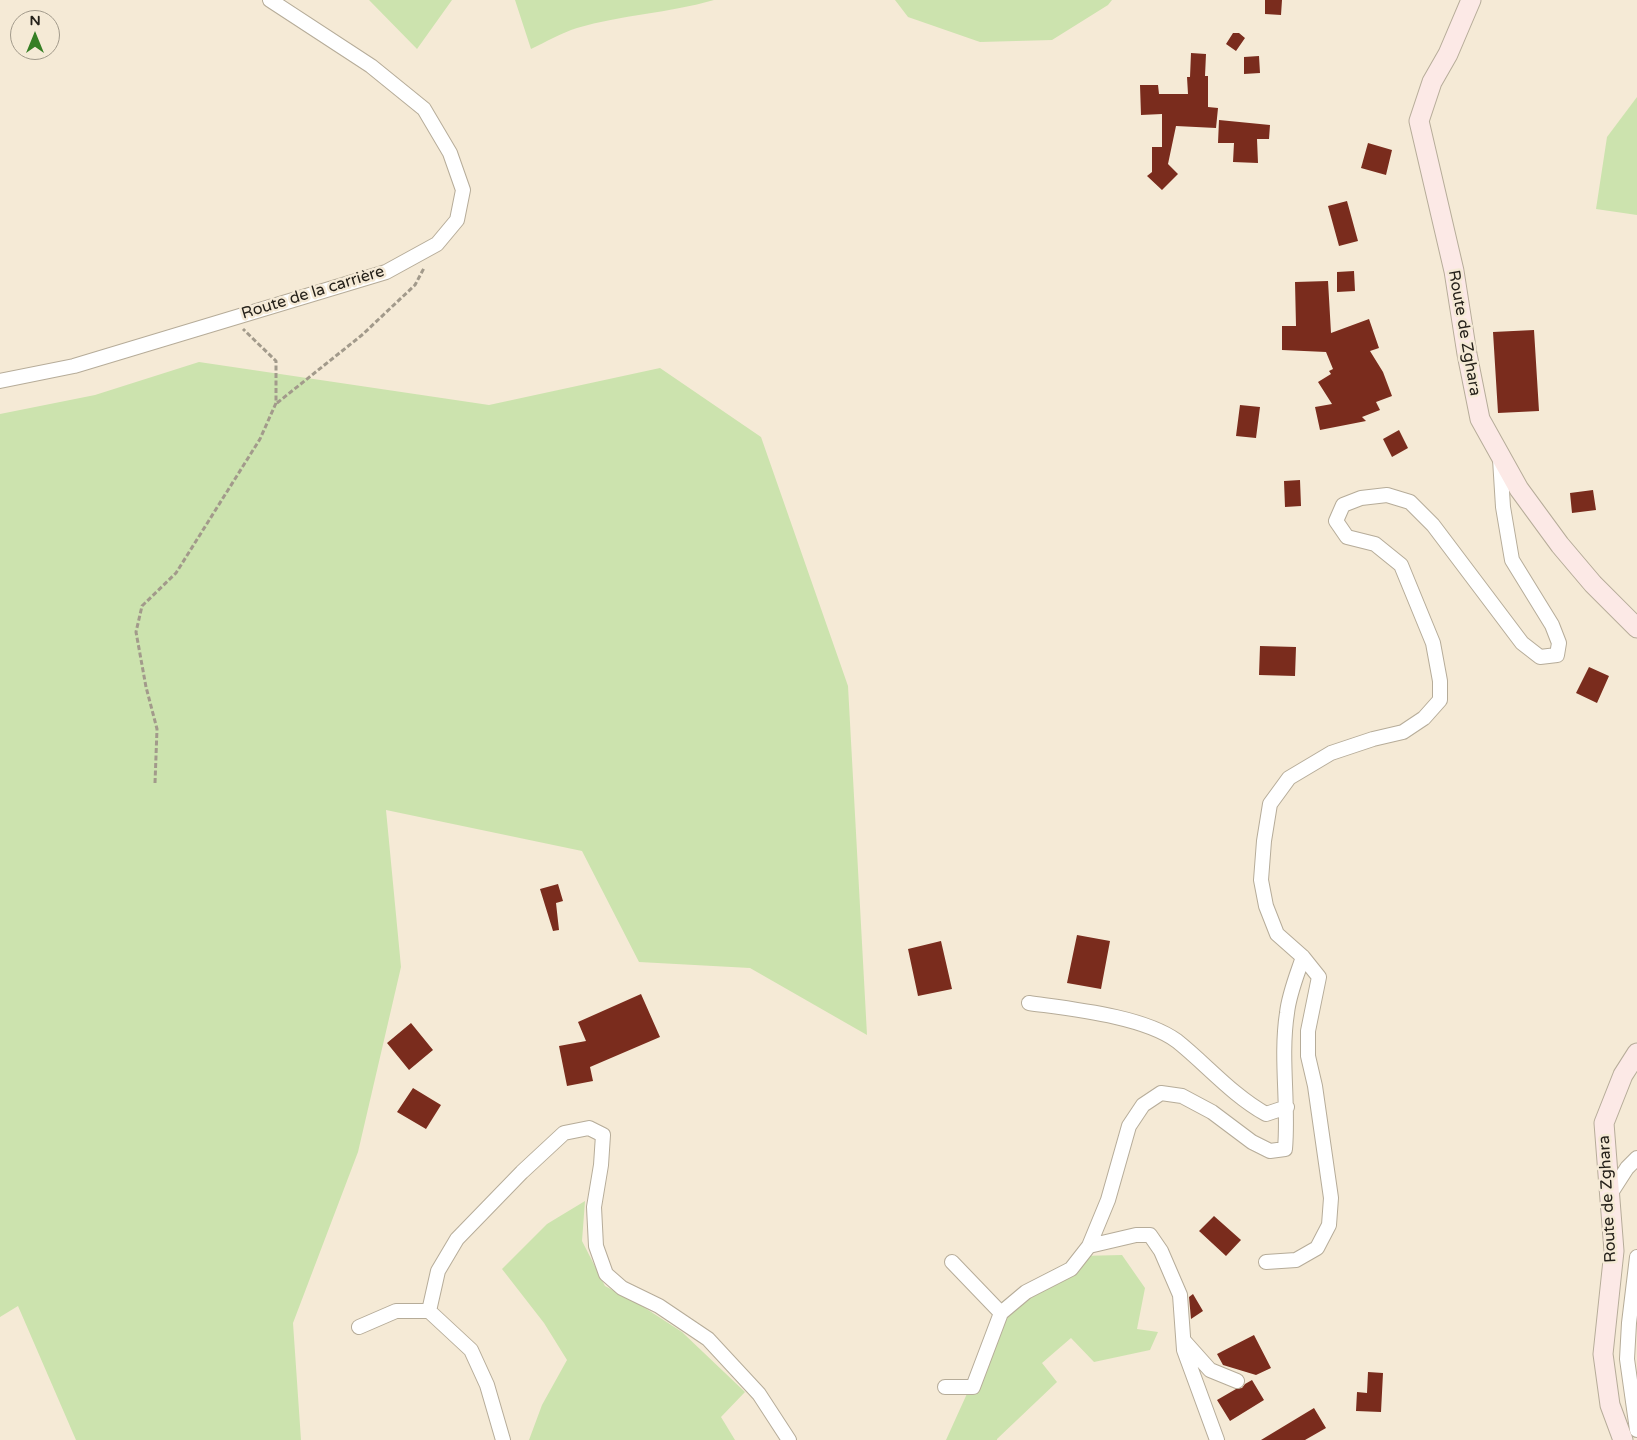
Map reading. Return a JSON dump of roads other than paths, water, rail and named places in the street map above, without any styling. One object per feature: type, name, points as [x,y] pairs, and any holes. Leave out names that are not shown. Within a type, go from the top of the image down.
[{"type":"street","name":"Route de la carrière","points":[[0,381],[74,366],[386,272],[437,244],[457,220],[463,190],[450,153],[424,109],[371,66],[270,0]]},
{"type":"street","name":"Route de Zghara","points":[[1471,0],[1448,54],[1432,82],[1418,121],[1454,271],[1467,354],[1480,419],[1519,490],[1560,545],[1593,584],[1637,628]]},
{"type":"street","points":[[1266,1262],[1296,1260],[1317,1248],[1329,1225],[1331,1198],[1315,1086],[1308,1056],[1308,1031],[1320,978],[1303,957],[1277,934],[1266,906],[1261,880],[1264,841],[1270,804],[1289,778],[1295,774],[1331,753],[1373,739],[1403,732],[1424,718],[1440,700],[1440,681],[1434,643],[1401,565],[1375,544],[1347,537],[1336,521],[1343,504],[1361,498],[1387,495],[1410,502],[1434,525],[1522,643],[1540,657],[1557,655],[1559,643],[1552,625],[1512,560],[1503,507],[1500,456]]},
{"type":"street","points":[[945,1387],[973,1387],[1001,1313],[1026,1292],[1071,1269],[1089,1246],[1108,1200],[1129,1126],[1143,1105],[1161,1093],[1182,1096],[1212,1112],[1252,1142],[1270,1151],[1285,1149],[1287,1012],[1303,957]]},
{"type":"street","points":[[1029,1003],[1145,1024],[1175,1040],[1250,1105],[1266,1114],[1287,1107]]},
{"type":"street","name":"Route de Zghara","points":[[1623,1440],[1610,1405],[1602,1354],[1614,1251],[1604,1123],[1623,1075],[1637,1053]]},
{"type":"street","points":[[429,1311],[438,1272],[457,1239],[522,1172],[564,1133],[589,1128],[603,1135],[601,1165],[594,1207],[596,1246],[606,1274],[622,1288],[659,1306],[708,1339],[759,1394],[789,1440]]},
{"type":"street","points":[[1610,1196],[1627,1168],[1637,1158]]},
{"type":"street","points":[[1089,1246],[1136,1234],[1150,1234],[1161,1251],[1180,1295],[1184,1350],[1214,1439]]},
{"type":"street","points":[[1637,1257],[1629,1324],[1637,1430]]},
{"type":"street","points":[[952,1262],[1001,1313]]},
{"type":"street","points":[[359,1327],[396,1311],[429,1311],[471,1350],[487,1385],[503,1440]]},
{"type":"street","points":[[1184,1341],[1210,1370],[1237,1381]]}]
